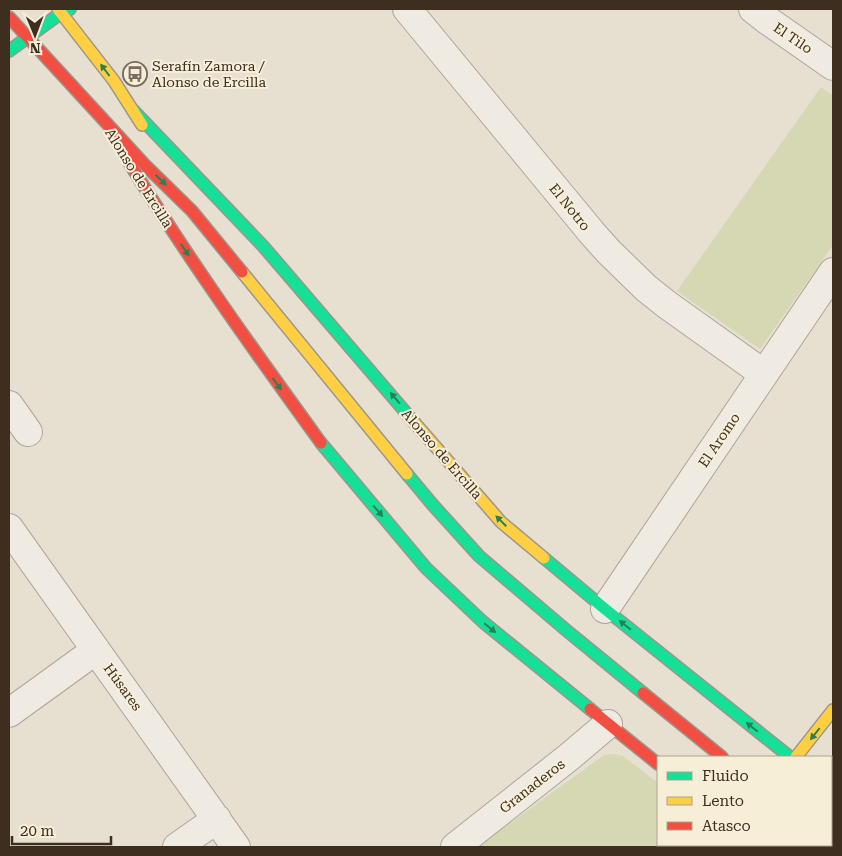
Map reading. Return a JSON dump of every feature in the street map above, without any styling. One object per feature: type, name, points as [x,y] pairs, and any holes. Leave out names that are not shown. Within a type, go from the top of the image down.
[{"type":"main road","points":[[43,15],[63,10]]},
{"type":"main road","points":[[9,51],[63,10]]},
{"type":"main road","name":"Alonso de Ercilla","points":[[63,10],[133,110],[160,153]]},
{"type":"main road","points":[[9,19],[27,16]]},
{"type":"main road","name":"Alonso de Ercilla","points":[[9,19],[28,37],[102,120],[192,211],[432,504],[479,556],[573,636],[721,756]]},
{"type":"main road","name":"Alonso de Ercilla","points":[[133,110],[263,246],[501,522],[605,609],[789,756]]},
{"type":"main road","name":"Alonso de Ercilla","points":[[102,120],[199,271],[327,452],[426,568],[483,622],[657,763]]},
{"type":"main road","name":"Alonso de Ercilla","points":[[172,175],[192,211]]},
{"type":"main road","points":[[797,756],[833,710]]},
{"type":"street","name":"El Notro","points":[[407,9],[609,252],[646,288],[666,304],[764,374]]},
{"type":"street","name":"El Tilo","points":[[753,9],[774,26],[833,66]]},
{"type":"street","name":"El Aromo","points":[[605,609],[833,272]]},
{"type":"street","points":[[9,405],[28,432]]},
{"type":"street","name":"Húsares","points":[[9,528],[236,847]]},
{"type":"street","points":[[9,713],[96,650]]},
{"type":"street","name":"Granaderos","points":[[455,847],[608,724]]},
{"type":"street","points":[[177,847],[217,819]]},
{"type":"green space","points":[[821,87],[833,96],[833,245],[760,349],[677,291]]},
{"type":"green space","points":[[604,755],[623,756],[657,782],[657,846],[663,847],[477,847]]},
{"type":"traffic: fast","points":[[9,51],[61,13],[70,9]]},
{"type":"traffic: fast","points":[[133,110],[263,246],[414,422]]},
{"type":"traffic: fast","points":[[321,443],[426,568],[483,622],[590,709]]},
{"type":"traffic: fast","points":[[407,474],[479,556],[643,693]]},
{"type":"traffic: fast","points":[[544,558],[789,756]]},
{"type":"traffic: slow","points":[[58,9],[114,81],[142,125]]},
{"type":"traffic: slow","points":[[242,272],[407,474]]},
{"type":"traffic: slow","points":[[414,422],[501,522],[544,558]]},
{"type":"traffic: slow","points":[[797,756],[833,710]]},
{"type":"traffic: jam","points":[[9,17],[145,165],[192,211],[242,272]]},
{"type":"traffic: jam","points":[[130,164],[199,270],[321,443]]},
{"type":"traffic: jam","points":[[643,693],[721,756]]},
{"type":"traffic: jam","points":[[590,709],[657,763]]},
{"type":"place","name":"Serafín Zamora / Alonso de Ercilla","points":[[135,74]]}]
